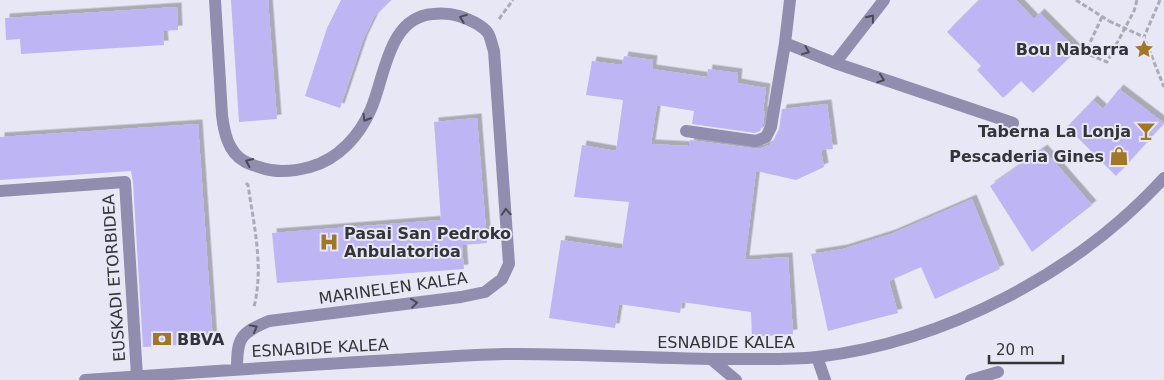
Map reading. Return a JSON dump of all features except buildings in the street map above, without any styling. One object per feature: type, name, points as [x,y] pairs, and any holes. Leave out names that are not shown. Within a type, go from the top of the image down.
[{"type":"street","name":"MARINELEN KALEA","points":[[215,0],[224,134],[231,149],[243,161],[268,170],[296,170],[320,164],[340,152],[356,135],[371,109],[393,45],[404,26],[424,14],[449,13],[470,20],[488,33],[494,51],[509,264],[502,279],[485,292],[462,297],[269,321],[248,330]]},
{"type":"street","points":[[686,131],[756,141],[766,137],[771,127],[790,0]]},
{"type":"street","points":[[835,63],[884,0]]},
{"type":"street","points":[[785,43],[835,63],[1013,123]]},
{"type":"street","name":"ESNABIDE KALEA","points":[[237,369],[504,354],[786,359],[817,357],[853,351],[898,341],[946,324],[984,308],[1027,285],[1085,248],[1138,206],[1164,178]]},
{"type":"street","name":"EUSKADI ETORBIDEA","points":[[0,191],[124,182],[137,376]]},
{"type":"street","points":[[237,369],[237,347],[248,330]]},
{"type":"street","points":[[817,357],[825,380]]},
{"type":"street","points":[[711,359],[736,380]]},
{"type":"street","name":"EUSKADI ETORBIDEA","points":[[85,380],[237,369]]},
{"type":"street","points":[[971,380],[998,372]]},
{"type":"path","points":[[1076,0],[1109,21],[1144,37],[1164,87]]},
{"type":"path","points":[[1102,17],[1085,52],[1107,62],[1138,0]]},
{"type":"path","points":[[1144,37],[1160,0]]},
{"type":"path","points":[[248,185],[259,260],[258,291],[248,330]]},
{"type":"place","name":"Bou Nabarra","points":[[1144,49]]},
{"type":"place","name":"Taberna La Lonja","points":[[1146,131]]},
{"type":"place","name":"Pescaderia Gines","points":[[1119,156]]},
{"type":"place","name":"Pasai San Pedroko Anbulatorioa","points":[[329,242]]},
{"type":"place","name":"BBVA","points":[[162,339]]}]
